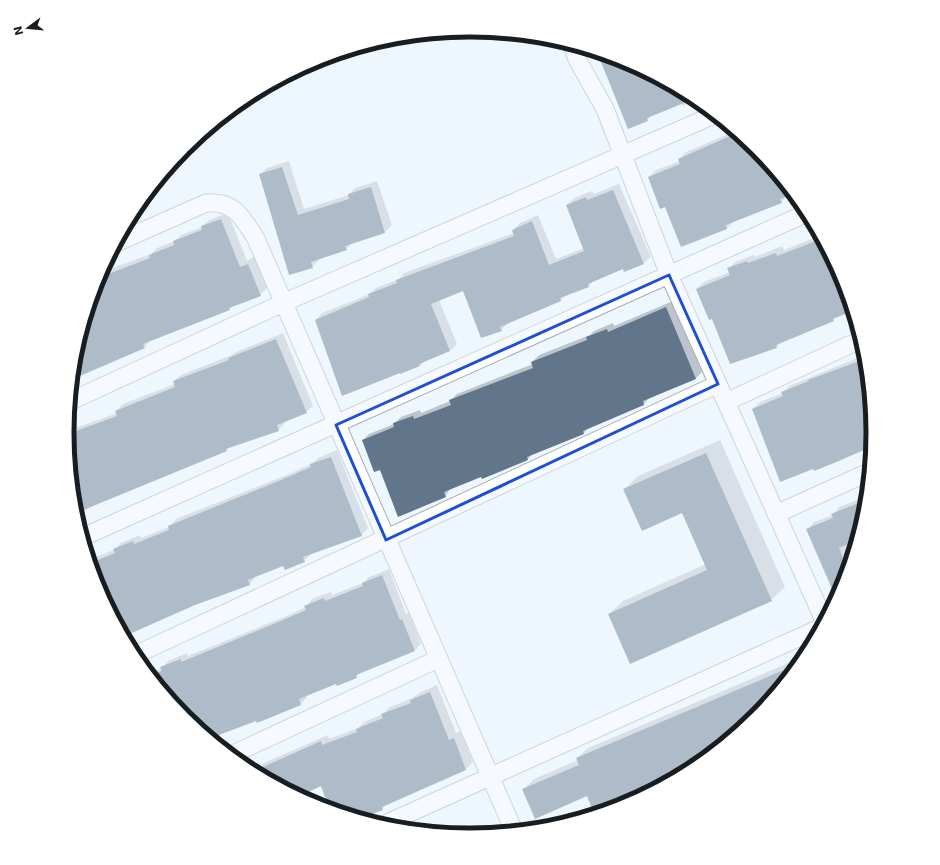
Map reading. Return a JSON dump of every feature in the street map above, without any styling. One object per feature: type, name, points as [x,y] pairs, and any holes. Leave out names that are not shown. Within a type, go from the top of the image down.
[{"type":"street","points":[[574,51],[577,59],[605,109],[669,275],[821,614]]},
{"type":"street","points":[[76,399],[284,303],[709,117]]},
{"type":"street","points":[[125,239],[206,202],[216,202],[229,206],[243,217],[256,239],[512,826]]},
{"type":"street","points":[[88,535],[801,216]]},
{"type":"street","points":[[726,402],[855,342]]},
{"type":"street","points":[[141,652],[386,540],[718,384]]},
{"type":"street","points":[[776,514],[863,475]]},
{"type":"street","points":[[394,820],[812,632]]},
{"type":"street","points":[[237,752],[438,659]]},
{"type":"highlighted area","points":[[669,275],[718,384],[386,540],[336,425]]},
{"type":"building","points":[[600,59],[645,78],[687,102],[647,118],[648,121],[628,129]]},
{"type":"building","points":[[731,135],[750,153],[787,196],[780,199],[782,203],[726,225],[727,229],[681,247],[665,207],[660,209],[648,177],[680,164],[678,159]]},
{"type":"building","points":[[282,167],[298,215],[349,199],[348,194],[371,187],[385,233],[345,246],[347,250],[311,262],[313,268],[289,275],[259,174]]},
{"type":"building","points":[[613,190],[644,264],[624,272],[623,269],[588,284],[589,287],[560,298],[561,301],[500,327],[502,331],[481,338],[463,291],[431,304],[450,351],[419,364],[420,366],[342,396],[315,320],[369,297],[368,294],[397,283],[396,280],[514,236],[512,230],[532,221],[549,265],[584,251],[566,205],[586,197],[587,200]]},
{"type":"building","points":[[221,219],[240,267],[248,264],[261,296],[229,308],[230,310],[143,344],[145,348],[79,377],[82,355],[95,305],[108,274],[150,258],[149,255],[174,245],[173,241],[202,230],[201,226]]},
{"type":"building","points":[[816,241],[835,281],[847,313],[833,319],[834,321],[776,345],[777,348],[730,364],[712,319],[709,320],[696,289],[730,275],[727,268],[747,261],[748,263],[776,253],[777,256]]},
{"type":"building","points":[[666,307],[696,379],[643,401],[644,405],[583,431],[584,434],[527,457],[528,460],[482,479],[481,477],[444,492],[446,497],[398,517],[380,470],[374,472],[362,440],[394,427],[393,423],[413,416],[414,419],[451,405],[449,400],[533,368],[531,362],[587,340],[586,337],[607,329],[608,332]]},
{"type":"building","points":[[276,339],[307,413],[277,425],[279,431],[226,449],[227,451],[82,510],[75,458],[74,432],[117,416],[115,411],[175,387],[173,381],[229,360],[228,358]]},
{"type":"building","points":[[859,361],[865,407],[865,449],[814,471],[813,469],[780,482],[752,409],[783,396],[781,392],[809,381],[808,380]]},
{"type":"building","points":[[706,453],[772,601],[630,664],[608,614],[707,570],[682,513],[642,531],[623,489]]},
{"type":"building","points":[[331,457],[362,536],[303,557],[305,562],[285,570],[283,566],[248,580],[250,585],[195,605],[130,634],[115,607],[95,561],[115,553],[113,549],[133,541],[134,544],[169,530],[168,526],[311,467],[310,464]]},
{"type":"building","points":[[859,503],[850,544],[839,548],[844,562],[832,590],[806,529],[833,518],[831,514]]},
{"type":"building","points":[[382,575],[400,620],[402,619],[415,651],[356,675],[357,678],[337,686],[336,684],[299,699],[301,705],[257,723],[256,721],[216,736],[190,712],[156,673],[162,671],[160,667],[181,659],[181,662],[276,623],[306,610],[304,606],[324,598],[325,601],[363,586],[362,583]]},
{"type":"building","points":[[787,669],[750,712],[731,730],[690,761],[668,775],[621,798],[597,807],[592,809],[587,796],[535,819],[522,789],[579,765],[576,758]]},
{"type":"building","points":[[430,692],[449,740],[454,738],[466,770],[382,807],[383,810],[369,815],[326,801],[321,786],[307,793],[261,768],[321,741],[322,745],[357,732],[356,729],[383,718],[381,714],[411,703],[410,700]]}]
